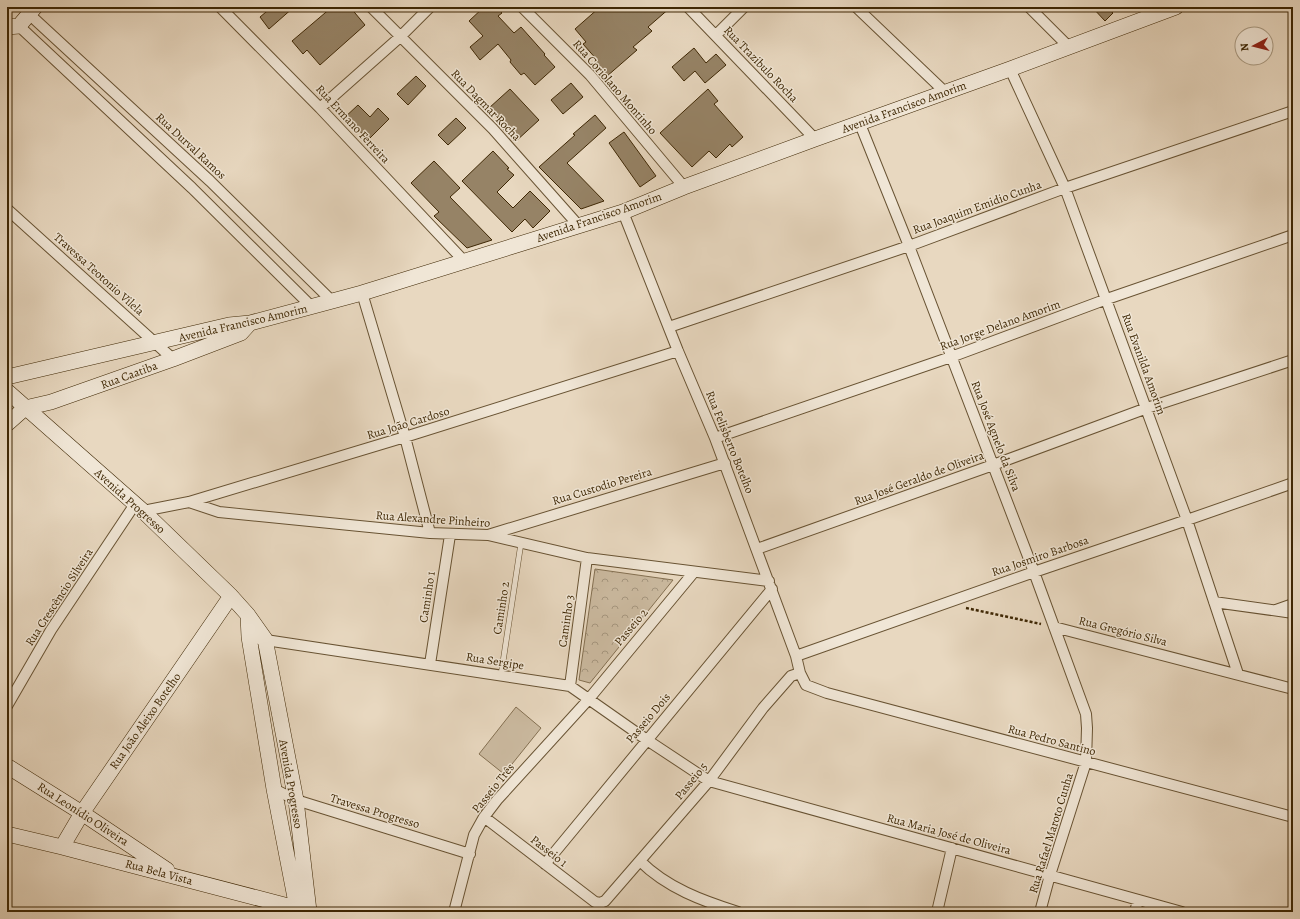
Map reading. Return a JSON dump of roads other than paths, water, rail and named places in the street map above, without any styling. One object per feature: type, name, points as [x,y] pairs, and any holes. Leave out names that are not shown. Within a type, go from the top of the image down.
[{"type":"street","name":"Rua Ermano Ferreira","points":[[220,7],[320,108],[464,261]]},
{"type":"street","name":"Rua Dagmar Rocha","points":[[371,7],[493,129],[579,226]]},
{"type":"street","points":[[320,108],[400,37],[430,7]]},
{"type":"street","name":"Rua Coriolano Montinho","points":[[522,7],[590,75],[684,187]]},
{"type":"street","name":"Rua Trazibulo Rocha","points":[[688,7],[815,139]]},
{"type":"street","points":[[716,35],[744,7]]},
{"type":"street","points":[[856,7],[946,92]]},
{"type":"street","points":[[1029,7],[1069,48]]},
{"type":"street","name":"Avenida Francisco Amorim","points":[[7,377],[229,325],[250,324],[362,293],[579,226],[623,212],[684,187],[1069,48],[1176,7]]},
{"type":"street","points":[[32,11],[13,26],[192,188],[312,307]]},
{"type":"street","name":"Rua Durval Ramos","points":[[32,11],[210,181],[332,301]]},
{"type":"street","name":"Rua Evanilda Amorim","points":[[1010,69],[1065,188],[1107,299],[1187,520],[1238,674]]},
{"type":"street","name":"Rua Joaquim Emidio Cunha","points":[[669,327],[909,246],[1065,188],[1293,111]]},
{"type":"street","name":"Rua José Agnelo da Silva","points":[[860,124],[909,246],[1034,572],[1086,714],[1086,762]]},
{"type":"street","name":"Travessa Teotonio Vilela","points":[[7,209],[173,359]]},
{"type":"street","name":"Rua Felisberto Botelho","points":[[623,212],[678,351],[725,463],[796,656],[800,673],[806,684]]},
{"type":"street","name":"Rua Jorge Delano Amorim","points":[[715,438],[951,357],[1107,299],[1293,235]]},
{"type":"street","points":[[362,293],[405,438],[430,533]]},
{"type":"street","name":"Rua Caatiba","points":[[7,424],[25,408],[51,402],[173,359],[241,333],[250,324]]},
{"type":"street","name":"Rua João Cardoso","points":[[139,507],[189,502],[405,438],[678,351]]},
{"type":"street","name":"Rua José Geraldo de Oliveira","points":[[757,549],[993,465],[1147,408],[1293,360]]},
{"type":"street","name":"Avenida Progresso","points":[[7,391],[139,507],[231,596],[248,615],[265,640],[296,800],[305,911]]},
{"type":"street","name":"Rua Custodio Pereira","points":[[488,535],[725,463]]},
{"type":"street","name":"Rua Josmiro Barbosa","points":[[796,656],[1293,483]]},
{"type":"street","name":"Rua Alexandre Pinheiro","points":[[189,502],[219,512],[450,535],[488,535],[587,558],[694,572],[770,585]]},
{"type":"street","name":"Rua Crescêncio Silveira","points":[[7,706],[51,630],[139,507]]},
{"type":"street","name":"Caminho 1","points":[[430,664],[450,535]]},
{"type":"street","name":"Caminho 3","points":[[570,686],[587,558]]},
{"type":"street","name":"Passeio 2","points":[[588,700],[694,572]]},
{"type":"street","name":"Passeio Dois","points":[[545,864],[647,740],[770,585]]},
{"type":"street","name":"Rua João Aleixo Botelho","points":[[62,847],[82,813],[231,596]]},
{"type":"street","points":[[1214,602],[1293,613]]},
{"type":"street","points":[[1274,610],[1293,604]]},
{"type":"street","name":"Avenida Progresso","points":[[248,615],[249,637],[274,789],[305,911]]},
{"type":"street","name":"Rua Gregório Silva","points":[[1054,627],[1293,689]]},
{"type":"street","name":"Rua Sergipe","points":[[249,637],[570,686],[588,700],[709,781]]},
{"type":"street","name":"Passeio 5","points":[[600,904],[605,901],[709,781],[763,708],[791,676],[800,673]]},
{"type":"street","name":"Rua Pedro Santino","points":[[806,684],[827,693],[1293,817]]},
{"type":"street","name":"Passeio Três","points":[[454,912],[474,835],[484,817],[497,800],[588,700]]},
{"type":"street","name":"Rua Rafael Maroto Cunha","points":[[1040,912],[1050,875],[1086,762]]},
{"type":"street","name":"Rua Leonídio Oliveira","points":[[7,766],[82,813],[178,877]]},
{"type":"street","name":"Rua Maria José de Oliveira","points":[[709,781],[1182,912]]},
{"type":"street","name":"Travessa Progresso","points":[[274,789],[296,800],[470,854]]},
{"type":"street","name":"Passeio 1","points":[[484,817],[595,902],[600,904]]},
{"type":"street","name":"Rua Bela Vista","points":[[7,834],[305,911]]},
{"type":"street","points":[[937,912],[952,848]]},
{"type":"street","points":[[640,861],[651,872],[674,886],[697,897],[738,912]]},
{"type":"street","points":[[1135,912],[1138,900]]},
{"type":"lane","name":"Caminho 2","points":[[501,675],[521,543]]}]
